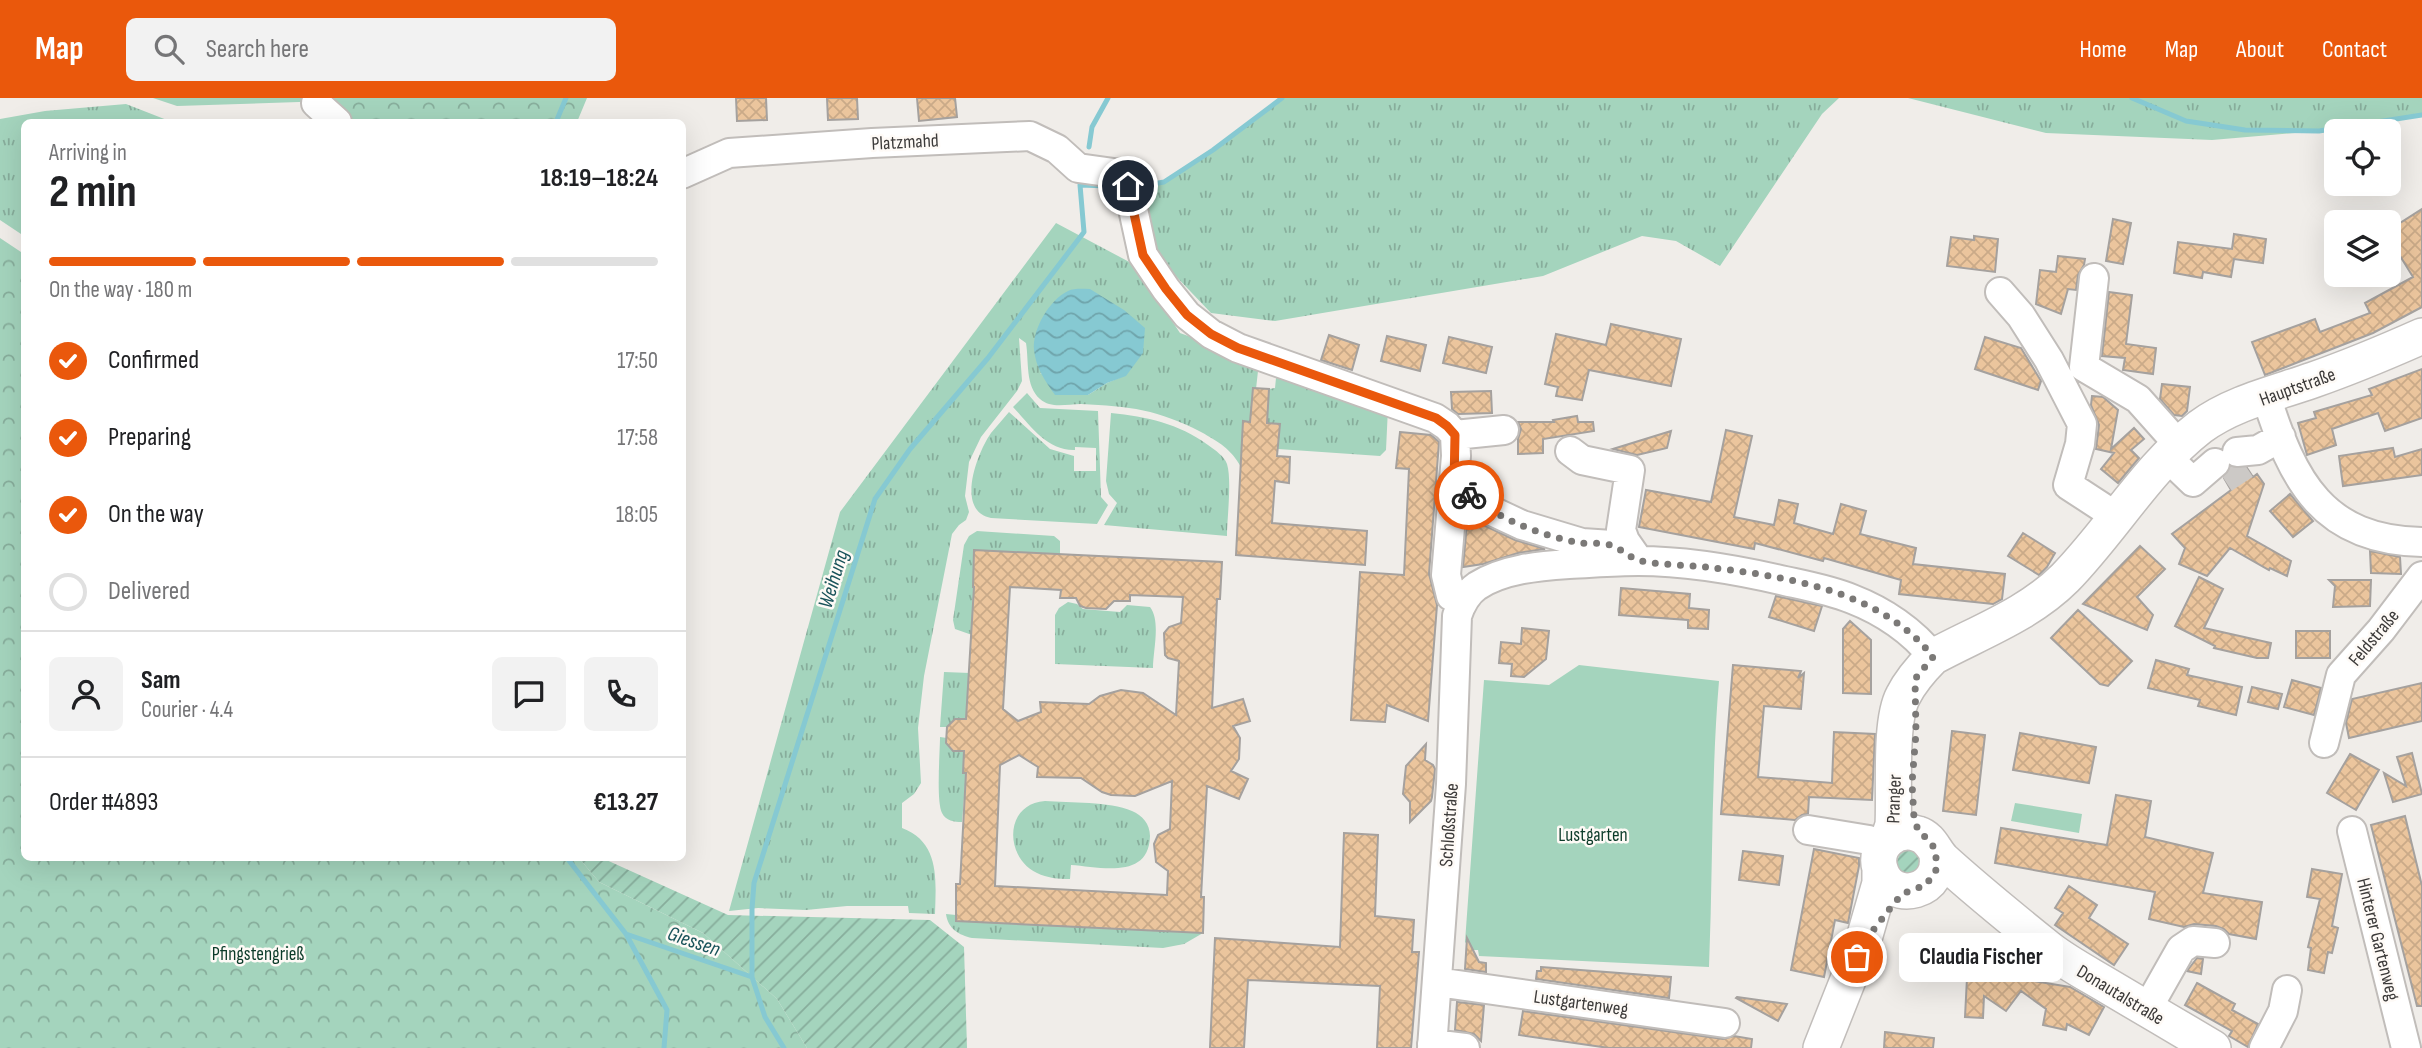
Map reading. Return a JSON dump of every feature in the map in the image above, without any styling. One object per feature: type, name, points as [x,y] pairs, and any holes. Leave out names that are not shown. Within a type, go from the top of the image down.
[{"type":"main road","name":"Hauptstraße","points":[[1924,668],[2036,603],[2064,579],[2173,451],[2202,425],[2227,411],[2354,366],[2422,336]]},
{"type":"main road","name":"Pranger","points":[[1924,668],[1912,783],[1915,822],[1930,844]]},
{"type":"main road","name":"Pranger","points":[[1864,942],[1880,883],[1883,853],[1893,825],[1897,720],[1902,697],[1924,668]]},
{"type":"main road","points":[[1915,833],[2000,908],[1957,890],[1919,888],[1902,891],[1893,887],[1885,880],[1883,853],[1896,834],[1915,833]]},
{"type":"main road","points":[[1821,1048],[1864,942],[1904,893],[1919,888],[1936,870],[1930,844]]},
{"type":"main road","name":"Donautalstraße","points":[[2000,908],[2054,952],[2213,1048]]},
{"type":"street","points":[[316,103],[334,119]]},
{"type":"street","name":"Platzmahd","points":[[686,172],[729,153],[872,142],[1030,136],[1057,149],[1078,168],[1121,174],[1128,186],[1143,255],[1187,315],[1211,334],[1238,348],[1436,418],[1455,435]]},
{"type":"street","points":[[2094,278],[2084,367],[2138,399],[2193,482],[2205,491],[2243,458],[2266,396]]},
{"type":"street","points":[[2000,292],[2021,316],[2049,360],[2082,424],[2080,443],[2068,485],[2117,517]]},
{"type":"street","points":[[1504,430],[1455,435],[1446,575],[1451,596],[1462,602],[1475,587],[1499,575],[1547,566],[1639,561],[1746,572],[1826,589],[1854,600],[1899,624],[1921,642],[1924,668]]},
{"type":"street","points":[[1570,451],[1581,460],[1631,462],[1621,530],[1639,561]]},
{"type":"street","points":[[2243,458],[2303,485],[2321,506],[2363,533],[2422,542]]},
{"type":"street","points":[[1454,483],[1492,511],[1522,525],[1582,543],[1612,545],[1639,561]]},
{"type":"street","name":"Feldstraße","points":[[2324,743],[2341,675],[2381,630],[2422,576]]},
{"type":"street","name":"Schloßstraße","points":[[1432,1046],[1451,784],[1454,646],[1457,616],[1462,602]]},
{"type":"street","points":[[1808,830],[1869,841],[1883,853]]},
{"type":"street","name":"Hinterer Gartenweg","points":[[2352,831],[2406,1048]]},
{"type":"street","points":[[2147,1009],[2181,949],[2193,941],[2214,943]]},
{"type":"street","name":"Lustgartenweg","points":[[1437,982],[1725,1023]]},
{"type":"street","points":[[2264,1048],[2283,1011],[2287,989]]},
{"type":"street","points":[[1432,1046],[1465,1048]]},
{"type":"green space","points":[[153,98],[332,98],[329,101],[177,106]]},
{"type":"green space","points":[[332,98],[587,98],[578,119],[350,119],[329,101]]},
{"type":"green space","points":[[1282,98],[1839,98],[1822,114],[1720,266],[1676,241],[1642,236],[1543,276],[1275,321],[1211,313],[1149,248],[1129,179],[1162,182],[1213,150]]},
{"type":"green space","points":[[1908,98],[2422,98],[2422,115],[2396,119],[2324,119],[2324,130],[2319,131],[2212,140],[2046,133]]},
{"type":"green space","points":[[126,104],[164,119],[21,119],[21,234],[0,220],[0,119],[45,111]]},
{"type":"green space","points":[[1056,223],[1135,265],[1180,333],[1259,362],[1252,399],[1258,422],[1243,422],[1241,467],[1233,455],[1219,443],[1201,432],[1157,414],[1114,406],[1054,405],[1044,402],[1032,387],[1026,343],[1019,338],[1022,381],[981,437],[969,462],[965,496],[969,512],[966,520],[952,534],[924,676],[918,728],[921,783],[914,794],[902,803],[902,828],[923,843],[933,863],[935,914],[909,913],[908,906],[847,906],[806,910],[758,908],[729,911],[840,512]],"holes":[[[1040,373],[1126,375],[1088,395]]]},
{"type":"green space","name":"Pfingstengrieß","points":[[0,238],[21,252],[21,861],[582,861],[599,882],[703,933],[777,999],[807,1048],[0,1048]]},
{"type":"green space","points":[[1277,368],[1388,408],[1386,450],[1380,456],[1278,449],[1280,424],[1267,423],[1269,389],[1275,388]]},
{"type":"green space","points":[[1027,393],[1040,408],[1098,411],[1101,497],[1108,505],[1097,524],[991,518],[980,513],[974,505],[971,493],[975,467],[991,433],[1009,412],[1050,449],[1074,456],[1074,471],[1096,471],[1096,448],[1075,447],[1075,450],[1056,446],[1040,436],[1013,407]]},
{"type":"green space","points":[[1111,413],[1174,426],[1197,437],[1222,456],[1227,464],[1229,479],[1227,536],[1104,525],[1117,503],[1109,494],[1106,481]]},
{"type":"green space","points":[[977,531],[1054,536],[1060,541],[1060,554],[974,550],[972,635],[955,629],[953,620],[964,545],[969,536]]},
{"type":"green space","points":[[1068,602],[1083,609],[1120,612],[1127,605],[1150,607],[1156,628],[1153,668],[1055,664],[1055,615],[1059,608]]},
{"type":"green space","name":"Lustgarten","points":[[1579,665],[1719,681],[1713,788],[1709,967],[1479,956],[1478,950],[1472,950],[1465,942],[1484,680],[1549,685]]},
{"type":"green space","points":[[944,672],[970,673],[966,720],[955,719],[947,727],[940,727]]},
{"type":"green space","points":[[940,737],[947,738],[946,743],[953,751],[964,751],[963,772],[966,773],[962,822],[948,819],[940,807]]},
{"type":"green space","points":[[1045,801],[1101,804],[1136,813],[1145,820],[1149,828],[1148,850],[1132,865],[1121,868],[1071,865],[1070,879],[1037,873],[1026,865],[1019,855],[1013,832],[1022,811],[1032,804]]},
{"type":"green space","points":[[2015,803],[2082,814],[2079,833],[2011,821]]},
{"type":"green space","points":[[1909,849],[1920,854],[1922,867],[1907,875],[1899,870],[1896,863],[1901,851]]},
{"type":"green space","points":[[582,861],[609,861],[728,915],[930,920],[964,947],[967,1048],[807,1048],[777,999],[703,933],[599,882]]},
{"type":"green space","points":[[946,914],[956,915],[957,921],[1203,933],[1184,944],[1163,948],[972,938],[955,930],[949,924]]},
{"type":"water","points":[[1073,289],[1090,289],[1124,310],[1145,328],[1143,353],[1126,376],[1107,383],[1088,395],[1055,395],[1037,363],[1034,350],[1036,334],[1048,308],[1061,295]]},
{"type":"building","points":[[736,98],[766,98],[767,120],[737,121]]},
{"type":"building","points":[[827,98],[857,98],[858,119],[828,120]]},
{"type":"building","points":[[917,98],[955,98],[957,117],[919,121]]},
{"type":"building","points":[[2422,209],[2422,307],[2373,333],[2265,375],[2252,342],[2315,319],[2320,332],[2370,313],[2365,303],[2395,287],[2401,287],[2401,284],[2413,277],[2401,258],[2401,222]]},
{"type":"building","points":[[2113,219],[2131,223],[2123,264],[2106,261]]},
{"type":"building","points":[[2234,234],[2266,239],[2263,263],[2234,259],[2231,277],[2203,272],[2202,278],[2174,273],[2178,242],[2232,249]]},
{"type":"building","points":[[1974,236],[1998,239],[1995,272],[1947,266],[1951,237],[1974,240]]},
{"type":"building","points":[[2058,256],[2085,259],[2078,275],[2076,290],[2068,289],[2061,314],[2036,304],[2040,270],[2056,272]]},
{"type":"building","points":[[2109,292],[2132,295],[2126,344],[2156,348],[2153,374],[2123,370],[2125,358],[2102,356]]},
{"type":"building","points":[[1611,324],[1681,339],[1671,386],[1589,370],[1582,400],[1556,396],[1558,387],[1545,384],[1556,334],[1606,345]]},
{"type":"building","points":[[1329,335],[1359,345],[1352,370],[1321,360]]},
{"type":"building","points":[[1387,336],[1426,345],[1420,371],[1381,361]]},
{"type":"building","points":[[1449,337],[1492,347],[1486,373],[1443,363]]},
{"type":"building","points":[[1985,337],[2021,348],[2041,381],[2038,390],[1975,369]]},
{"type":"building","points":[[2422,369],[2422,418],[2385,431],[2378,413],[2332,429],[2336,445],[2307,455],[2298,423],[2316,418],[2314,412],[2372,395],[2369,389]]},
{"type":"building","points":[[2162,384],[2190,387],[2187,411],[2182,416],[2174,415],[2160,399]]},
{"type":"building","points":[[1253,388],[1269,389],[1267,423],[1280,424],[1277,456],[1290,457],[1289,483],[1275,481],[1272,523],[1367,531],[1365,565],[1236,555],[1243,421],[1250,422]]},
{"type":"building","points":[[1491,391],[1492,413],[1458,414],[1452,409],[1451,392]]},
{"type":"building","points":[[2092,396],[2103,397],[2118,410],[2111,449],[2134,428],[2144,439],[2131,450],[2139,458],[2118,483],[2101,469],[2114,453],[2096,449],[2099,425],[2091,405]]},
{"type":"building","points":[[1577,416],[1578,422],[1593,422],[1594,431],[1543,439],[1543,453],[1518,454],[1521,429],[1518,422],[1554,422],[1553,420]]},
{"type":"building","points":[[1726,430],[1752,436],[1734,517],[1774,525],[1779,500],[1798,504],[1794,523],[1833,534],[1841,504],[1866,511],[1860,534],[1916,548],[1913,564],[2005,574],[2002,599],[1993,604],[1899,594],[1901,580],[1824,558],[1823,561],[1755,543],[1754,549],[1639,527],[1646,490],[1711,502]]},
{"type":"building","points":[[1671,431],[1667,448],[1637,455],[1613,449]]},
{"type":"building","points":[[1400,432],[1431,435],[1439,442],[1429,574],[1437,605],[1428,721],[1387,705],[1385,722],[1351,720],[1360,572],[1404,575],[1409,469],[1396,468]]},
{"type":"building","points":[[2393,448],[2395,457],[2422,449],[2422,475],[2343,486],[2339,456]]},
{"type":"building","points":[[2231,467],[2247,468],[2253,477],[2257,474],[2264,484],[2247,536],[2291,561],[2287,576],[2270,568],[2269,570],[2230,548],[2207,576],[2179,564],[2185,548],[2172,534],[2231,490],[2224,478]]},
{"type":"building","points":[[2290,494],[2313,521],[2293,537],[2270,511]]},
{"type":"building","points":[[1468,514],[1485,526],[1515,540],[1545,549],[1463,567]]},
{"type":"building","points":[[2023,533],[2055,553],[2039,575],[2008,556]]},
{"type":"building","points":[[2140,546],[2165,569],[2137,597],[2153,615],[2147,630],[2083,604]]},
{"type":"building","points":[[974,550],[1222,562],[1220,599],[1217,599],[1212,708],[1243,699],[1250,721],[1233,726],[1240,738],[1239,759],[1231,771],[1248,779],[1239,799],[1207,786],[1201,897],[1204,897],[1203,933],[956,921],[956,884],[960,884],[966,773],[963,773],[964,751],[953,751],[946,743],[947,727],[955,719],[966,719]],"holes":[[[1010,587],[1061,590],[1060,598],[1076,598],[1080,606],[1086,608],[1106,609],[1114,601],[1130,601],[1130,595],[1183,597],[1181,623],[1169,627],[1164,633],[1165,655],[1179,661],[1176,715],[1143,693],[1121,690],[1100,696],[1089,704],[1040,702],[1041,712],[1018,721],[1003,709]],[[1019,755],[1038,767],[1037,777],[1081,778],[1111,795],[1135,796],[1172,781],[1170,829],[1158,835],[1154,844],[1156,862],[1168,871],[1167,895],[995,886],[1000,765]]]},
{"type":"building","points":[[2370,551],[2400,557],[2401,574],[2371,573]]},
{"type":"building","points":[[2199,577],[2223,589],[2204,628],[2271,643],[2268,658],[2214,648],[2215,646],[2175,626]]},
{"type":"building","points":[[2329,580],[2371,580],[2370,606],[2333,607],[2335,586]]},
{"type":"building","points":[[1621,588],[1690,594],[1689,608],[1709,610],[1708,629],[1688,628],[1688,620],[1619,615]]},
{"type":"building","points":[[1776,596],[1822,606],[1814,631],[1769,617]]},
{"type":"building","points":[[2078,610],[2132,661],[2108,686],[2100,684],[2051,638]]},
{"type":"building","points":[[1850,621],[1871,640],[1871,694],[1843,693],[1843,629]]},
{"type":"building","points":[[1522,628],[1549,631],[1546,659],[1524,677],[1511,676],[1512,664],[1499,663],[1501,642],[1521,644]]},
{"type":"building","points":[[2296,631],[2330,631],[2330,658],[2296,658]]},
{"type":"building","points":[[2156,660],[2189,669],[2187,675],[2242,687],[2236,715],[2198,706],[2200,700],[2148,688]]},
{"type":"building","points":[[1733,665],[1801,671],[1798,678],[1804,673],[1801,709],[1764,706],[1758,777],[1832,783],[1834,732],[1875,734],[1872,800],[1809,797],[1808,814],[1795,820],[1721,814]]},
{"type":"building","points":[[2292,680],[2321,688],[2314,715],[2284,707]]},
{"type":"building","points":[[2422,683],[2422,721],[2349,738],[2346,723],[2352,699]]},
{"type":"building","points":[[2252,687],[2282,694],[2278,709],[2248,702]]},
{"type":"building","points":[[1952,731],[1985,735],[1976,815],[1943,811]]},
{"type":"building","points":[[2020,733],[2096,747],[2089,783],[2013,770]]},
{"type":"building","points":[[1426,744],[1425,760],[1435,769],[1432,797],[1410,822],[1410,802],[1403,794],[1406,766]]},
{"type":"building","points":[[2412,753],[2422,794],[2393,802],[2384,773],[2406,786],[2397,757]]},
{"type":"building","points":[[2350,754],[2379,770],[2356,810],[2327,793]]},
{"type":"building","points":[[2116,795],[2151,801],[2145,837],[2213,853],[2203,893],[2262,902],[2256,939],[2229,934],[2216,926],[2194,924],[2184,927],[2149,919],[2155,892],[1995,863],[2001,828],[2107,845]]},
{"type":"building","points":[[2405,816],[2422,886],[2422,1006],[2417,1006],[2371,825]]},
{"type":"building","points":[[1344,833],[1378,835],[1375,916],[1414,920],[1412,952],[1419,952],[1411,1048],[1377,1048],[1380,986],[1248,980],[1244,1048],[1210,1048],[1215,938],[1340,947]]},
{"type":"building","points":[[1814,849],[1859,858],[1848,923],[1835,920],[1824,977],[1791,970]]},
{"type":"building","points":[[1743,851],[1783,856],[1779,885],[1739,880]]},
{"type":"building","points":[[2312,869],[2342,874],[2332,926],[2338,928],[2332,953],[2328,952],[2324,973],[2308,970],[2311,948],[2308,947],[2320,899],[2307,897]]},
{"type":"building","points":[[2069,886],[2097,905],[2089,918],[2128,944],[2114,965],[2055,925],[2063,913],[2055,908]]},
{"type":"building","points":[[1467,938],[1479,962],[1486,963],[1486,972],[1465,969]]},
{"type":"building","points":[[1941,940],[1990,957],[2002,941],[2038,966],[2028,980],[2070,987],[2104,1007],[2089,1035],[2067,1024],[2066,1030],[2043,1025],[2046,1009],[2021,991],[2006,1011],[1984,996],[1983,1018],[1965,1017],[1967,978],[1931,965]]},
{"type":"building","points":[[2197,958],[2203,959],[2201,974],[2187,971]]},
{"type":"building","points":[[1541,967],[1671,977],[1669,998],[1536,979],[1537,971],[1541,971]]},
{"type":"building","points":[[2197,983],[2235,1004],[2232,1010],[2258,1024],[2248,1047],[2229,1036],[2232,1031],[2185,1005]]},
{"type":"building","points":[[1737,997],[1787,1004],[1778,1021]]},
{"type":"building","points":[[1457,1002],[1484,1005],[1481,1041],[1474,1034],[1455,1030]]},
{"type":"building","points":[[1523,1011],[1723,1039],[1734,1036],[1752,1039],[1751,1048],[1609,1048],[1519,1035]]},
{"type":"building","points":[[1885,1032],[1934,1038],[1933,1048],[1884,1048]]},
{"type":"waterway","name":"Giessen","points":[[557,119],[566,98]]},
{"type":"waterway","name":"Weihung","points":[[1089,147],[1092,127],[1108,98]]},
{"type":"waterway","points":[[1147,185],[1164,182],[1213,150],[1282,98]]},
{"type":"waterway","points":[[2132,98],[2186,121],[2245,130],[2319,131],[2422,115]]},
{"type":"waterway","name":"Weihung","points":[[784,1048],[765,1017],[752,977],[754,883],[875,499],[910,449],[988,358],[1084,232],[1081,177]]},
{"type":"waterway","points":[[1080,185],[1108,186]]},
{"type":"waterway","name":"Giessen","points":[[569,861],[626,934],[667,1010],[664,1048]]},
{"type":"waterway","name":"Giessen","points":[[626,934],[752,977]]},
{"type":"tunnel","points":[[2224,479],[2245,465]]},
{"type":"way so far","points":[[1469,495],[1492,511],[1522,525],[1582,543],[1612,545],[1639,561],[1746,572],[1826,589],[1854,600],[1899,624],[1921,642],[1933,657],[1915,679],[1917,707],[1912,783],[1914,818],[1920,834],[1936,851],[1936,870],[1926,885],[1904,893],[1895,902],[1864,942],[1857,957]]},
{"type":"place","name":"Claudia Fischer","points":[[1857,957]]},
{"type":"route","points":[[1128,186],[1143,255],[1187,315],[1211,334],[1238,348],[1436,418],[1455,435],[1454,483],[1469,495]]}]
